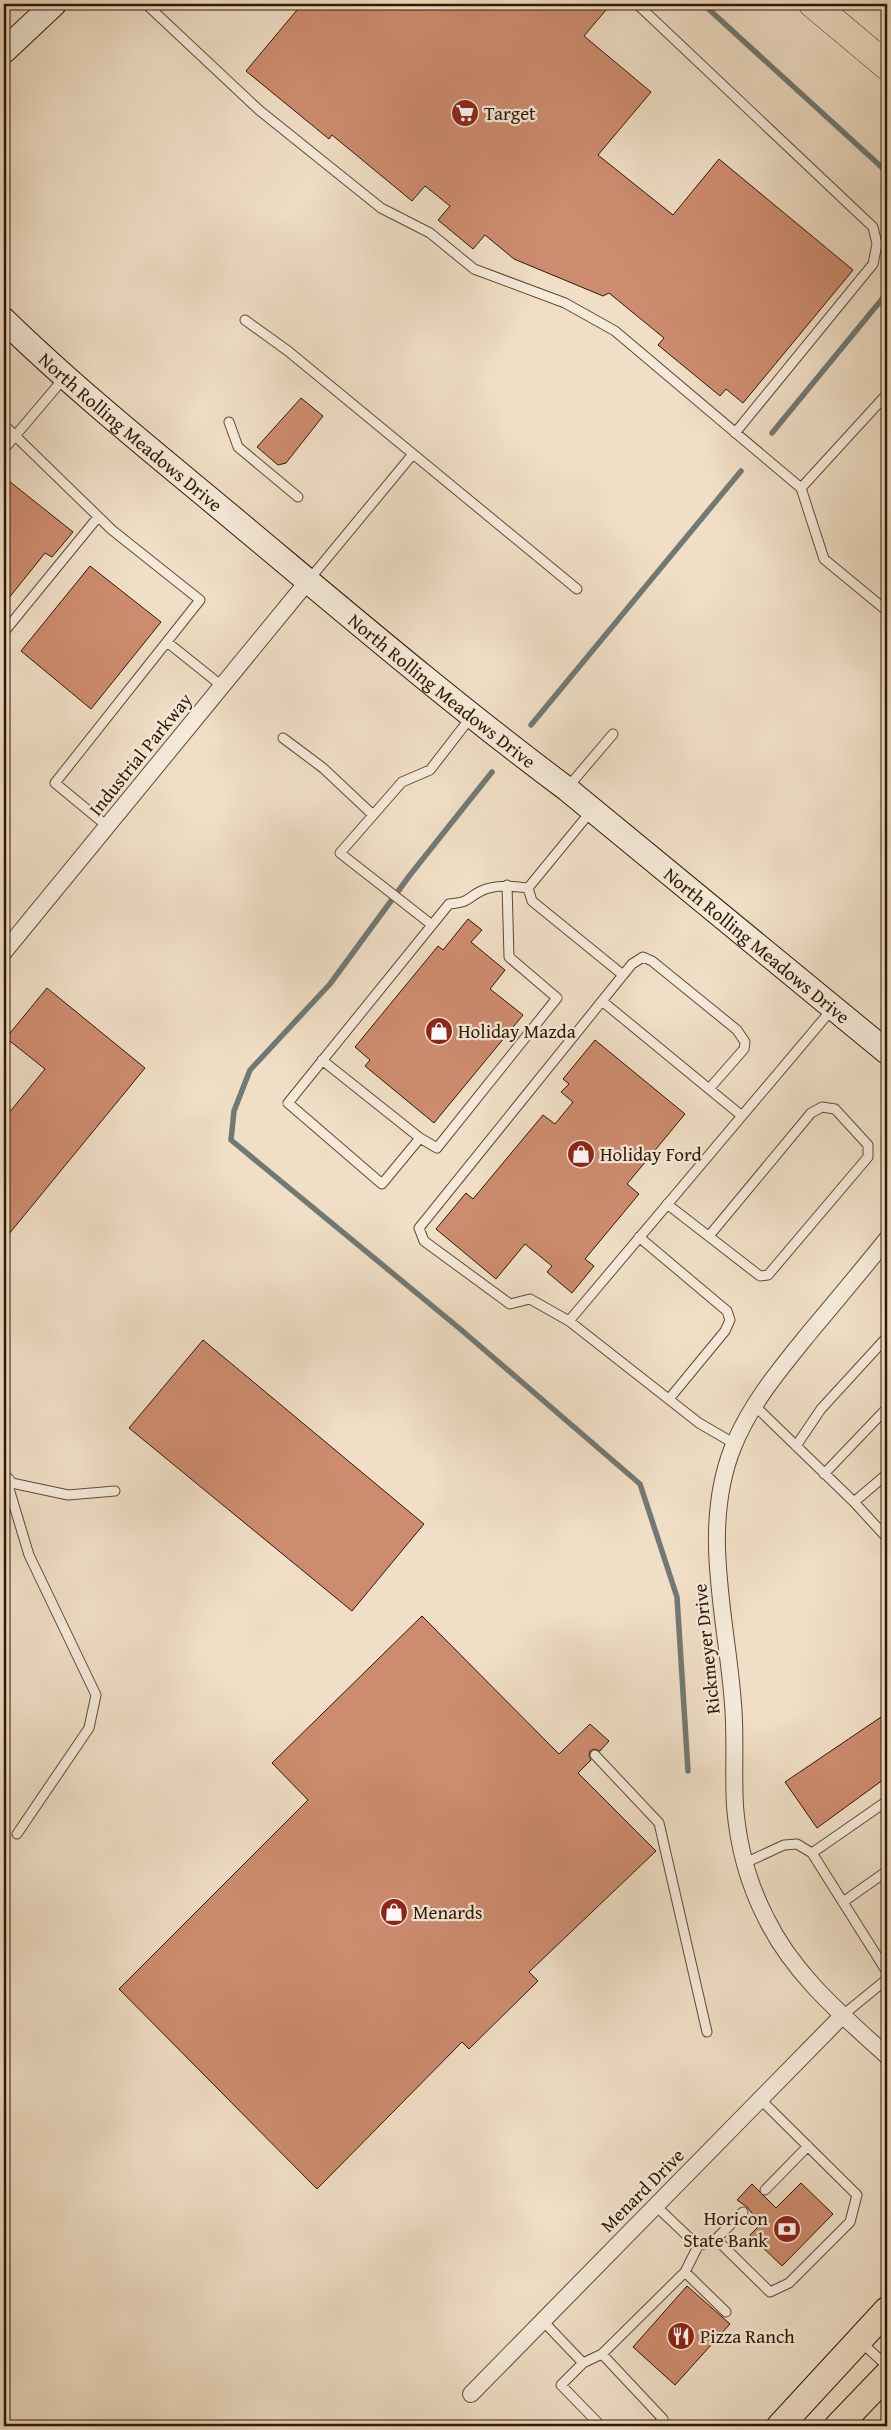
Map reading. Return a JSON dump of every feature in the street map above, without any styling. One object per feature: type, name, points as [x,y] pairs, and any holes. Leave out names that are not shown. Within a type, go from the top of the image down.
[{"type":"highway","points":[[813,4],[887,66]]},
{"type":"main road","points":[[4,51],[54,4]]},
{"type":"main road","name":"North Rolling Meadows Drive","points":[[4,320],[66,376],[308,581],[472,715],[567,789],[887,1052]]},
{"type":"main road","points":[[780,2426],[887,2310]]},
{"type":"main road","points":[[838,2426],[887,2375]]},
{"type":"street","name":"Industrial Parkway","points":[[4,952],[308,581]]},
{"type":"street","name":"Rickmeyer Drive","points":[[887,1239],[772,1378],[754,1405],[735,1444],[727,1466],[718,1507],[716,1553],[734,1708],[736,1819],[745,1863],[760,1905],[781,1945],[805,1976],[887,2056]]},
{"type":"street","name":"Menard Drive","points":[[471,2394],[843,2015]]},
{"type":"lane","points":[[146,4],[259,110],[381,208],[430,233],[474,269],[565,303],[615,331],[801,488],[824,560],[887,611]]},
{"type":"lane","points":[[637,4],[873,227],[877,244],[873,264],[736,433]]},
{"type":"lane","points":[[245,320],[288,351],[577,589]]},
{"type":"lane","points":[[4,449],[66,376]]},
{"type":"lane","points":[[801,488],[887,394]]},
{"type":"lane","points":[[229,422],[238,448],[298,497]]},
{"type":"lane","points":[[4,425],[112,530],[200,600],[55,783],[107,826]]},
{"type":"lane","points":[[308,581],[413,454]]},
{"type":"lane","points":[[4,632],[98,517]]},
{"type":"lane","points":[[167,642],[222,686]]},
{"type":"lane","points":[[432,926],[340,853],[402,782],[430,770],[472,715]]},
{"type":"lane","points":[[567,789],[613,734]]},
{"type":"lane","points":[[283,738],[323,768],[373,815]]},
{"type":"lane","points":[[528,888],[592,810]]},
{"type":"lane","points":[[420,1138],[382,1184],[288,1103],[449,904],[465,902],[481,891],[507,885],[528,888]]},
{"type":"lane","points":[[322,1060],[420,1138],[437,1148],[557,998],[508,957],[507,885]]},
{"type":"lane","points":[[528,888],[532,901],[623,975]]},
{"type":"lane","points":[[709,1089],[744,1049],[745,1042],[737,1030],[652,961],[642,957],[632,964],[419,1228],[424,1241],[510,1304],[530,1299],[569,1321],[699,1423],[735,1444]]},
{"type":"lane","points":[[602,1001],[742,1116]]},
{"type":"lane","points":[[569,1321],[833,1008]]},
{"type":"lane","points":[[667,1204],[760,1276],[768,1275],[868,1157],[868,1145],[834,1109],[822,1107],[811,1113],[709,1236]]},
{"type":"lane","points":[[639,1237],[727,1311],[730,1320],[725,1331],[669,1399]]},
{"type":"lane","points":[[796,1446],[822,1408],[887,1337]]},
{"type":"lane","points":[[754,1405],[854,1502],[887,1538]]},
{"type":"lane","points":[[824,1474],[887,1408]]},
{"type":"lane","points":[[854,1502],[887,1474]]},
{"type":"lane","points":[[5,1480],[68,1495],[115,1491]]},
{"type":"lane","points":[[5,1480],[29,1555],[96,1695],[89,1728],[17,1834]]},
{"type":"lane","points":[[596,1755],[659,1823],[707,2032]]},
{"type":"lane","points":[[812,1853],[887,1801]]},
{"type":"lane","points":[[745,1863],[784,1845],[797,1844],[812,1853],[887,1972]]},
{"type":"lane","points":[[843,1902],[887,1870]]},
{"type":"lane","points":[[843,2015],[887,1979]]},
{"type":"lane","points":[[716,2238],[770,2292],[788,2283],[850,2222],[857,2195],[760,2099]]},
{"type":"lane","points":[[765,2190],[808,2146]]},
{"type":"lane","points":[[656,2206],[698,2246]]},
{"type":"lane","points":[[601,2426],[561,2385],[583,2362],[602,2354],[685,2272],[698,2246],[716,2238],[743,2212]]},
{"type":"lane","points":[[685,2272],[726,2312]]},
{"type":"lane","points":[[542,2320],[583,2362]]},
{"type":"lane","points":[[859,2340],[887,2366]]},
{"type":"lane","points":[[602,2354],[663,2419],[656,2426]]},
{"type":"building","points":[[302,4],[611,4],[584,36],[651,92],[598,155],[673,215],[719,159],[853,270],[743,403],[726,389],[720,396],[658,345],[664,338],[609,293],[603,296],[514,259],[485,235],[473,249],[438,220],[450,206],[425,186],[412,201],[332,135],[329,139],[246,71]]},
{"type":"building","points":[[301,398],[323,416],[286,463],[278,465],[257,447]]},
{"type":"building","points":[[4,477],[73,532],[52,557],[45,553],[4,604]]},
{"type":"building","points":[[90,566],[161,622],[91,709],[21,651]]},
{"type":"building","name":"Holiday Mazda","points":[[468,919],[482,930],[471,942],[505,970],[490,989],[523,1015],[434,1123],[365,1066],[370,1060],[355,1047],[438,946],[443,950]]},
{"type":"building","points":[[47,988],[145,1068],[4,1240],[4,1119],[45,1069],[6,1038]]},
{"type":"building","name":"Holiday Ford","points":[[595,1040],[685,1114],[627,1184],[639,1194],[585,1259],[594,1266],[572,1293],[547,1272],[552,1266],[525,1244],[496,1279],[436,1229],[466,1193],[473,1199],[543,1115],[555,1124],[573,1102],[561,1092],[569,1084],[563,1079]]},
{"type":"building","points":[[203,1340],[424,1524],[352,1611],[129,1428]]},
{"type":"building","name":"Menards","points":[[422,1616],[559,1754],[590,1724],[609,1741],[600,1751],[594,1749],[590,1751],[589,1756],[591,1760],[578,1773],[656,1851],[529,1972],[538,1981],[469,2049],[462,2042],[317,2189],[119,1989],[308,1800],[272,1763]]},
{"type":"building","points":[[887,1713],[887,1777],[817,1828],[785,1782]]},
{"type":"building","name":"Horicon State Bank","points":[[801,2183],[833,2214],[782,2266],[750,2235],[761,2224],[747,2207],[737,2200],[752,2184],[776,2208]]},
{"type":"building","name":"Pizza Ranch","points":[[687,2286],[730,2324],[675,2385],[633,2347]]},
{"type":"waterway","points":[[703,4],[887,172]]},
{"type":"waterway","points":[[772,433],[887,293]]},
{"type":"waterway","points":[[531,725],[741,471]]},
{"type":"waterway","points":[[492,772],[410,875],[330,984],[250,1070],[234,1111],[231,1140],[459,1328],[640,1484],[677,1597],[688,1771]]},
{"type":"place","name":"Target","points":[[465,113]]},
{"type":"place","name":"Holiday Mazda","points":[[439,1031]]},
{"type":"place","name":"Holiday Ford","points":[[581,1154]]},
{"type":"place","name":"Menards","points":[[394,1912]]},
{"type":"place","name":"Horicon State Bank","points":[[787,2229]]},
{"type":"place","name":"Pizza Ranch","points":[[681,2336]]}]
